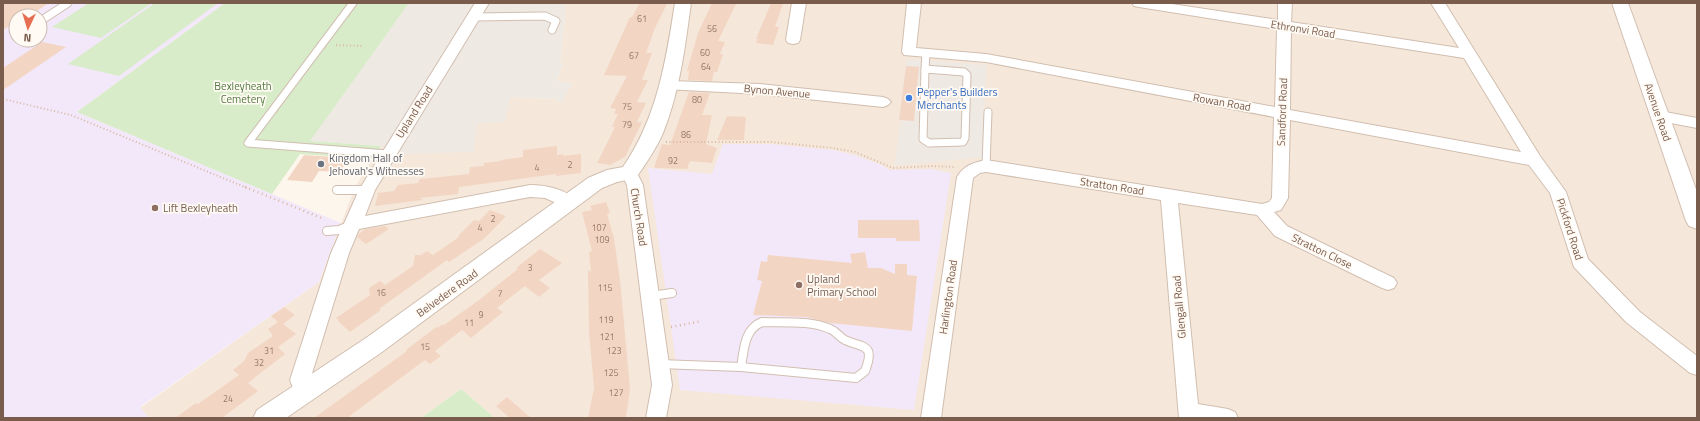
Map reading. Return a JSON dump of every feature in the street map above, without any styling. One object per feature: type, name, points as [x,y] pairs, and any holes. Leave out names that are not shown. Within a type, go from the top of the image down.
[{"type":"street","name":"Church Road","points":[[656,418],[662,385],[635,185],[629,173],[650,142],[670,86],[683,3]]},
{"type":"street","points":[[793,40],[799,3]]},
{"type":"street","name":"Rowan Road","points":[[914,3],[909,52],[986,58],[1534,160]]},
{"type":"street","name":"Ethronvi Road","points":[[1139,3],[1468,54]]},
{"type":"street","name":"Sandford Road","points":[[1262,210],[1275,206],[1280,198],[1285,3]]},
{"type":"street","name":"Pickford Road","points":[[1438,3],[1534,160],[1558,192],[1580,262],[1633,317],[1697,367]]},
{"type":"street","name":"Avenue Road","points":[[1620,3],[1697,221]]},
{"type":"street","name":"Upland Road","points":[[304,393],[300,380],[340,253],[367,190],[477,10]]},
{"type":"street","name":"Bynon Avenue","points":[[670,86],[760,89],[883,102]]},
{"type":"street","points":[[1660,116],[1697,123]]},
{"type":"street","name":"Stratton Road","points":[[975,170],[1262,210]]},
{"type":"street","name":"Harlington Road","points":[[931,418],[975,170]]},
{"type":"street","name":"Belvedere Road","points":[[266,418],[482,268],[595,183],[614,175],[629,173]]},
{"type":"street","points":[[353,224],[530,191],[550,192],[568,202]]},
{"type":"street","name":"Glengall Road","points":[[1169,196],[1189,415]]},
{"type":"street","name":"Stratton Close","points":[[1262,210],[1280,231],[1388,284]]},
{"type":"street","points":[[1189,415],[1228,418]]},
{"type":"lane","points":[[48,16],[68,3]]},
{"type":"lane","points":[[353,3],[248,143],[388,154]]},
{"type":"lane","points":[[477,10],[545,16],[556,21],[552,30]]},
{"type":"lane","points":[[924,69],[964,72],[967,75],[965,138],[963,142],[929,142],[923,139],[924,69],[926,53]]},
{"type":"lane","points":[[975,170],[988,112]]},
{"type":"lane","points":[[337,190],[367,190]]},
{"type":"lane","points":[[327,231],[339,230],[353,224]]},
{"type":"lane","points":[[651,296],[672,293]]},
{"type":"lane","points":[[658,364],[676,363],[741,367],[856,378],[865,373],[868,351],[864,346],[843,338],[829,328],[762,322],[752,327],[749,332],[741,367]]},
{"type":"path","points":[[321,44],[363,46]]},
{"type":"path","points":[[3,99],[71,114],[195,167],[326,220]]},
{"type":"path","points":[[650,142],[771,142],[833,148],[855,152],[893,168],[932,166],[975,170]]},
{"type":"path","points":[[668,327],[702,321]]},
{"type":"shaded area","name":"Lift Bexleyheath","points":[[3,3],[225,3],[77,112],[341,223],[319,282],[140,407],[149,418],[3,418]]},
{"type":"shaded area","points":[[409,3],[565,3],[560,62],[563,62],[557,81],[572,83],[563,102],[557,101],[557,99],[511,97],[504,122],[478,123],[473,152],[397,154],[381,146],[309,141]]},
{"type":"shaded area","points":[[565,3],[1697,3],[1697,418],[495,418],[461,389],[421,418],[149,418],[140,408],[319,282],[355,187],[381,146],[397,154],[478,123],[511,97],[557,99],[572,83],[557,81],[563,62],[560,62]]},
{"type":"shaded area","points":[[907,59],[986,65],[983,157],[894,166],[901,120],[899,119]]},
{"type":"shaded area","name":"Upland Primary School","points":[[723,144],[770,144],[833,150],[854,155],[884,166],[889,170],[930,169],[951,173],[914,410],[680,390],[648,168],[712,174]]},
{"type":"green space","points":[[89,3],[152,3],[101,38],[52,27]]},
{"type":"green space","points":[[155,3],[218,3],[119,76],[68,64]]},
{"type":"green space","name":"Bexleyheath Cemetery","points":[[225,3],[409,3],[310,141],[381,146],[373,159],[300,154],[272,194],[77,112]]},
{"type":"green space","points":[[461,389],[495,418],[421,418]]},
{"type":"building","points":[[3,3],[49,3],[41,8],[8,8],[8,27],[3,30]]},
{"type":"building","points":[[640,3],[667,4],[655,28],[646,53],[652,53],[642,80],[648,80],[637,102],[646,103],[637,122],[642,122],[625,157],[610,165],[597,163],[615,127],[612,127],[618,114],[614,114],[616,109],[610,108],[627,76],[604,75],[630,17],[632,17]]},
{"type":"building","points":[[712,3],[736,4],[718,41],[725,42],[720,54],[723,54],[717,72],[714,72],[712,81],[688,80],[689,71],[687,71],[698,33]]},
{"type":"building","points":[[771,3],[783,3],[775,27],[779,27],[773,45],[756,43],[758,39],[756,39]]},
{"type":"building","points":[[48,43],[66,47],[3,90],[3,68],[33,48],[48,48]]},
{"type":"building","name":"Pepper's Builders Merchants","points":[[906,66],[919,67],[914,121],[899,120]]},
{"type":"building","points":[[689,92],[710,93],[702,115],[712,115],[706,144],[717,148],[712,163],[690,161],[687,169],[655,168],[654,167],[662,144],[670,145]]},
{"type":"building","points":[[727,116],[746,117],[744,140],[717,140]]},
{"type":"building","points":[[557,146],[557,155],[564,154],[563,156],[581,154],[581,173],[556,176],[556,174],[459,187],[458,194],[420,198],[423,200],[375,206],[378,193],[394,191],[398,185],[418,183],[420,179],[469,174],[470,167],[484,166],[484,163],[523,157],[523,150]]},
{"type":"building","name":"Kingdom Hall of Jehovah's Witnesses","points":[[304,155],[349,158],[340,172],[319,171],[312,182],[287,180]]},
{"type":"building","points":[[606,202],[610,213],[607,214],[614,238],[620,280],[630,389],[626,418],[588,418],[594,388],[589,333],[588,270],[591,272],[589,252],[592,251],[582,212],[592,210],[590,206]]},
{"type":"building","points":[[490,210],[506,216],[485,238],[449,262],[447,260],[350,332],[338,321],[339,320],[336,318],[370,295],[369,288],[380,281],[385,285],[413,266],[415,255],[421,255],[427,251],[433,255],[459,237],[458,236],[474,220],[479,221]]},
{"type":"building","points":[[858,220],[919,220],[920,241],[896,241],[896,238],[858,238]]},
{"type":"building","points":[[385,226],[389,229],[366,244],[357,237],[365,229]]},
{"type":"building","points":[[540,249],[562,263],[539,280],[550,288],[539,297],[525,286],[497,308],[503,312],[471,338],[462,330],[435,351],[441,356],[430,364],[425,360],[347,418],[314,418],[407,351],[406,350],[436,327],[437,328],[443,324],[444,325],[479,300],[518,269],[516,268]]},
{"type":"building","points":[[865,252],[868,268],[881,268],[895,274],[895,264],[907,264],[907,275],[917,276],[912,331],[830,323],[806,317],[753,315],[762,281],[757,280],[761,261],[767,262],[768,255],[852,263],[850,254]]},
{"type":"building","points":[[284,307],[295,315],[283,324],[296,334],[278,347],[285,354],[248,383],[258,391],[222,418],[175,418],[196,403],[198,404],[239,375],[233,370],[244,361],[248,353],[273,336],[268,329],[278,322],[271,316]]},
{"type":"building","points":[[507,397],[531,418],[510,418],[496,406]]},
{"type":"place","name":"Pepper's Builders Merchants","points":[[909,98]]},
{"type":"place","name":"Kingdom Hall of Jehovah's Witnesses","points":[[321,164]]},
{"type":"place","name":"Lift Bexleyheath","points":[[155,208]]},
{"type":"place","name":"Upland Primary School","points":[[799,285]]}]
